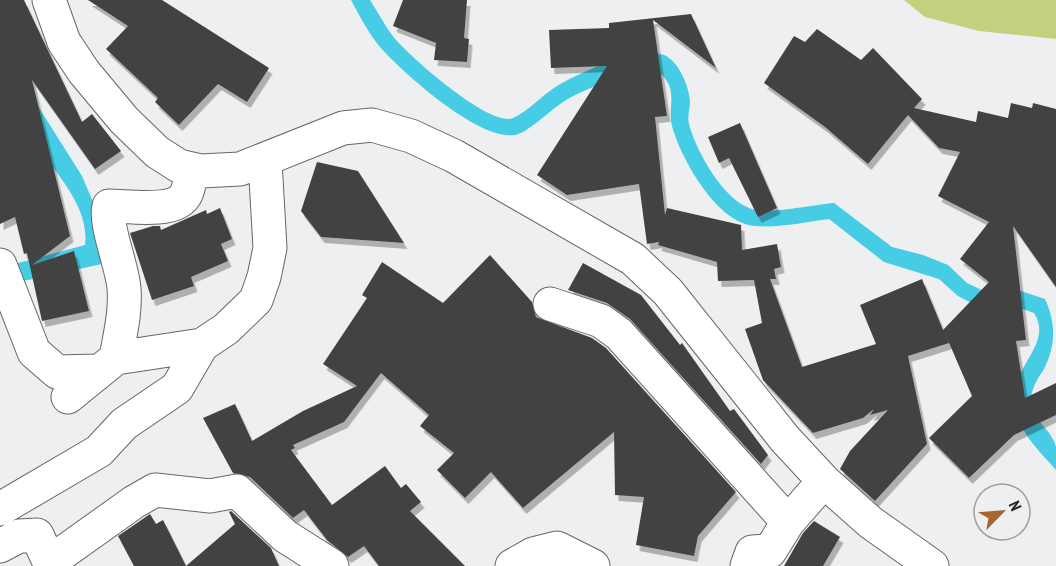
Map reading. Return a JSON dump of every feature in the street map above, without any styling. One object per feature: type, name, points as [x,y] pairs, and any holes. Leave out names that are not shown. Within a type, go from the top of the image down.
[{"type":"street","points":[[49,0],[64,42],[84,72],[124,120],[157,152],[179,166],[192,169],[240,169],[343,128],[372,125],[411,136],[454,156],[633,259],[668,292],[785,439],[824,481],[870,522],[932,566]]},
{"type":"street","points":[[4,277],[34,352],[57,372],[202,345],[226,329],[256,300],[264,277],[270,228],[265,160]]},
{"type":"street","points":[[68,397],[107,364],[124,290],[122,269],[106,216],[110,206],[158,207],[173,204],[184,197],[192,169]]},
{"type":"street","points":[[550,304],[601,321],[618,334],[788,522]]},
{"type":"street","points":[[0,509],[99,451],[124,424],[177,388],[202,345]]},
{"type":"street","points":[[747,566],[752,552],[770,551],[788,522],[824,481]]},
{"type":"street","points":[[0,546],[19,536],[37,535],[50,564],[134,502],[155,490],[210,496],[237,491],[285,536],[332,566]]},
{"type":"street","points":[[513,566],[532,554],[557,548],[593,566]]},
{"type":"green space","points":[[904,0],[1056,0],[1056,39],[979,31],[925,17]]},
{"type":"water","points":[[351,0],[370,0],[392,35],[430,72],[468,101],[502,118],[513,118],[519,115],[557,86],[609,62],[640,54],[664,55],[679,68],[688,89],[690,101],[688,119],[698,148],[714,176],[734,199],[757,210],[834,203],[892,247],[923,255],[948,265],[967,283],[986,292],[1021,291],[1045,299],[1053,325],[1051,351],[1034,387],[1031,399],[1034,413],[1054,441],[1056,470],[1025,433],[1018,411],[1018,381],[1038,339],[1038,322],[1034,313],[1020,308],[981,308],[958,296],[939,279],[884,262],[829,219],[756,226],[742,223],[728,215],[703,188],[684,155],[672,126],[671,91],[665,78],[658,71],[609,82],[586,90],[563,102],[520,134],[500,134],[463,117],[406,73],[376,42]]},
{"type":"water","points":[[0,46],[82,176],[102,223],[102,264],[0,286],[0,268],[85,245],[85,230],[76,202],[28,128]]},
{"type":"building","points":[[0,0],[24,0],[82,122],[92,114],[121,151],[95,169],[32,80],[70,236],[32,265],[74,251],[89,311],[42,321],[27,253],[24,254],[15,217],[0,224]]},
{"type":"building","points":[[88,0],[162,0],[269,68],[247,102],[218,84],[179,125],[155,102],[158,98],[106,49],[128,26]]},
{"type":"building","points":[[403,0],[467,0],[464,38],[469,39],[467,62],[434,60],[436,43],[393,26]]},
{"type":"building","points":[[691,14],[716,68],[653,20],[667,116],[655,117],[665,215],[667,208],[741,225],[742,250],[777,244],[781,267],[774,269],[776,279],[770,279],[802,367],[876,344],[860,305],[922,279],[943,330],[989,282],[960,259],[989,222],[938,196],[960,152],[939,148],[908,115],[868,164],[825,127],[764,83],[794,36],[805,42],[817,29],[861,60],[873,48],[922,99],[914,108],[976,122],[978,111],[1008,118],[1011,103],[1032,108],[1033,103],[1056,109],[1056,287],[1013,226],[1026,340],[1016,341],[1025,398],[1056,383],[1056,415],[1014,435],[969,478],[929,438],[972,396],[944,331],[949,343],[908,356],[927,444],[875,501],[840,469],[850,451],[888,410],[870,415],[874,409],[863,418],[813,433],[763,380],[745,329],[762,323],[754,280],[718,281],[717,262],[658,245],[659,242],[647,244],[639,184],[567,195],[537,175],[607,66],[551,68],[549,30],[609,28],[609,23]]},
{"type":"building","points":[[740,123],[777,208],[758,217],[729,158],[719,163],[708,137]]},
{"type":"building","points":[[317,162],[358,171],[404,243],[321,237],[301,211]]},
{"type":"building","points":[[220,208],[232,239],[221,244],[228,261],[191,277],[194,286],[152,300],[130,233],[153,226],[160,226],[161,230],[206,210],[207,214]]},
{"type":"building","points":[[490,255],[532,302],[536,317],[592,338],[606,348],[736,492],[698,536],[694,556],[636,545],[644,497],[615,495],[614,432],[523,508],[491,472],[465,498],[437,470],[454,453],[420,426],[429,415],[381,373],[344,422],[293,445],[295,448],[291,450],[332,505],[385,466],[401,488],[406,484],[421,502],[410,511],[465,566],[379,566],[364,546],[348,557],[327,540],[304,510],[293,518],[250,477],[233,473],[203,418],[235,404],[252,441],[303,411],[357,386],[323,364],[367,298],[362,295],[382,262],[443,303]]},
{"type":"building","points":[[583,263],[641,295],[680,345],[682,343],[730,411],[734,409],[768,455],[761,464],[630,319],[607,303],[568,290]]},
{"type":"building","points":[[231,511],[271,548],[279,566],[186,566],[235,524],[229,512]]},
{"type":"building","points":[[150,514],[156,524],[163,520],[186,566],[134,566],[118,536]]},
{"type":"building","points":[[814,521],[840,537],[823,566],[784,566],[803,533]]}]
